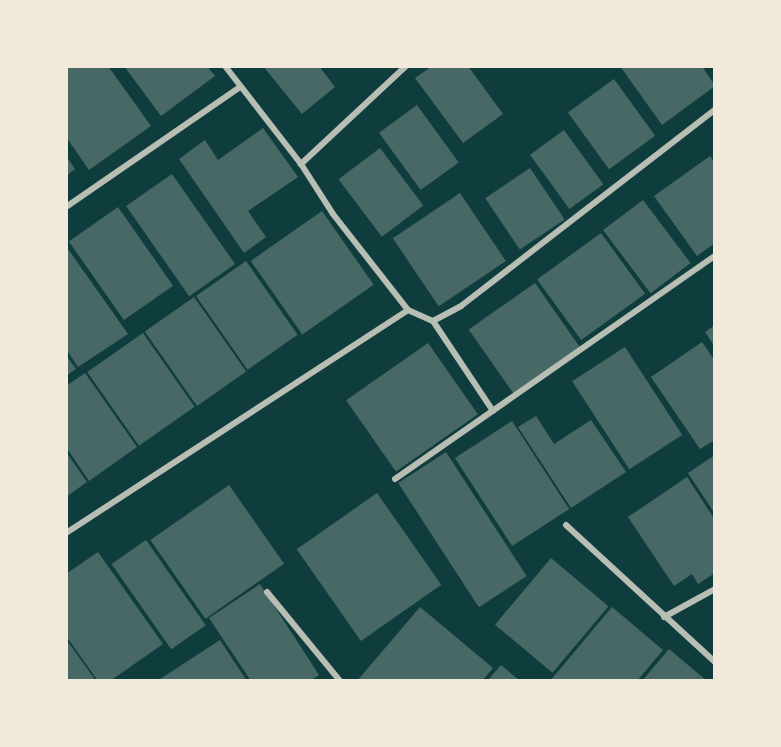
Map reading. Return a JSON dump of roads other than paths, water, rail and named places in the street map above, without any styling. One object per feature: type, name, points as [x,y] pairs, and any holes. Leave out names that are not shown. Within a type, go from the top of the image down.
[{"type":"street","points":[[225,66],[301,164],[333,214],[408,310],[433,321],[493,411]]},
{"type":"street","points":[[301,164],[405,66]]},
{"type":"street","points":[[66,207],[240,87]]},
{"type":"street","points":[[433,321],[461,306],[715,110]]},
{"type":"street","points":[[395,479],[715,256]]},
{"type":"street","points":[[66,533],[408,310]]},
{"type":"street","points":[[566,525],[715,662]]},
{"type":"street","points":[[664,616],[715,589]]},
{"type":"street","points":[[267,592],[340,681]]}]
